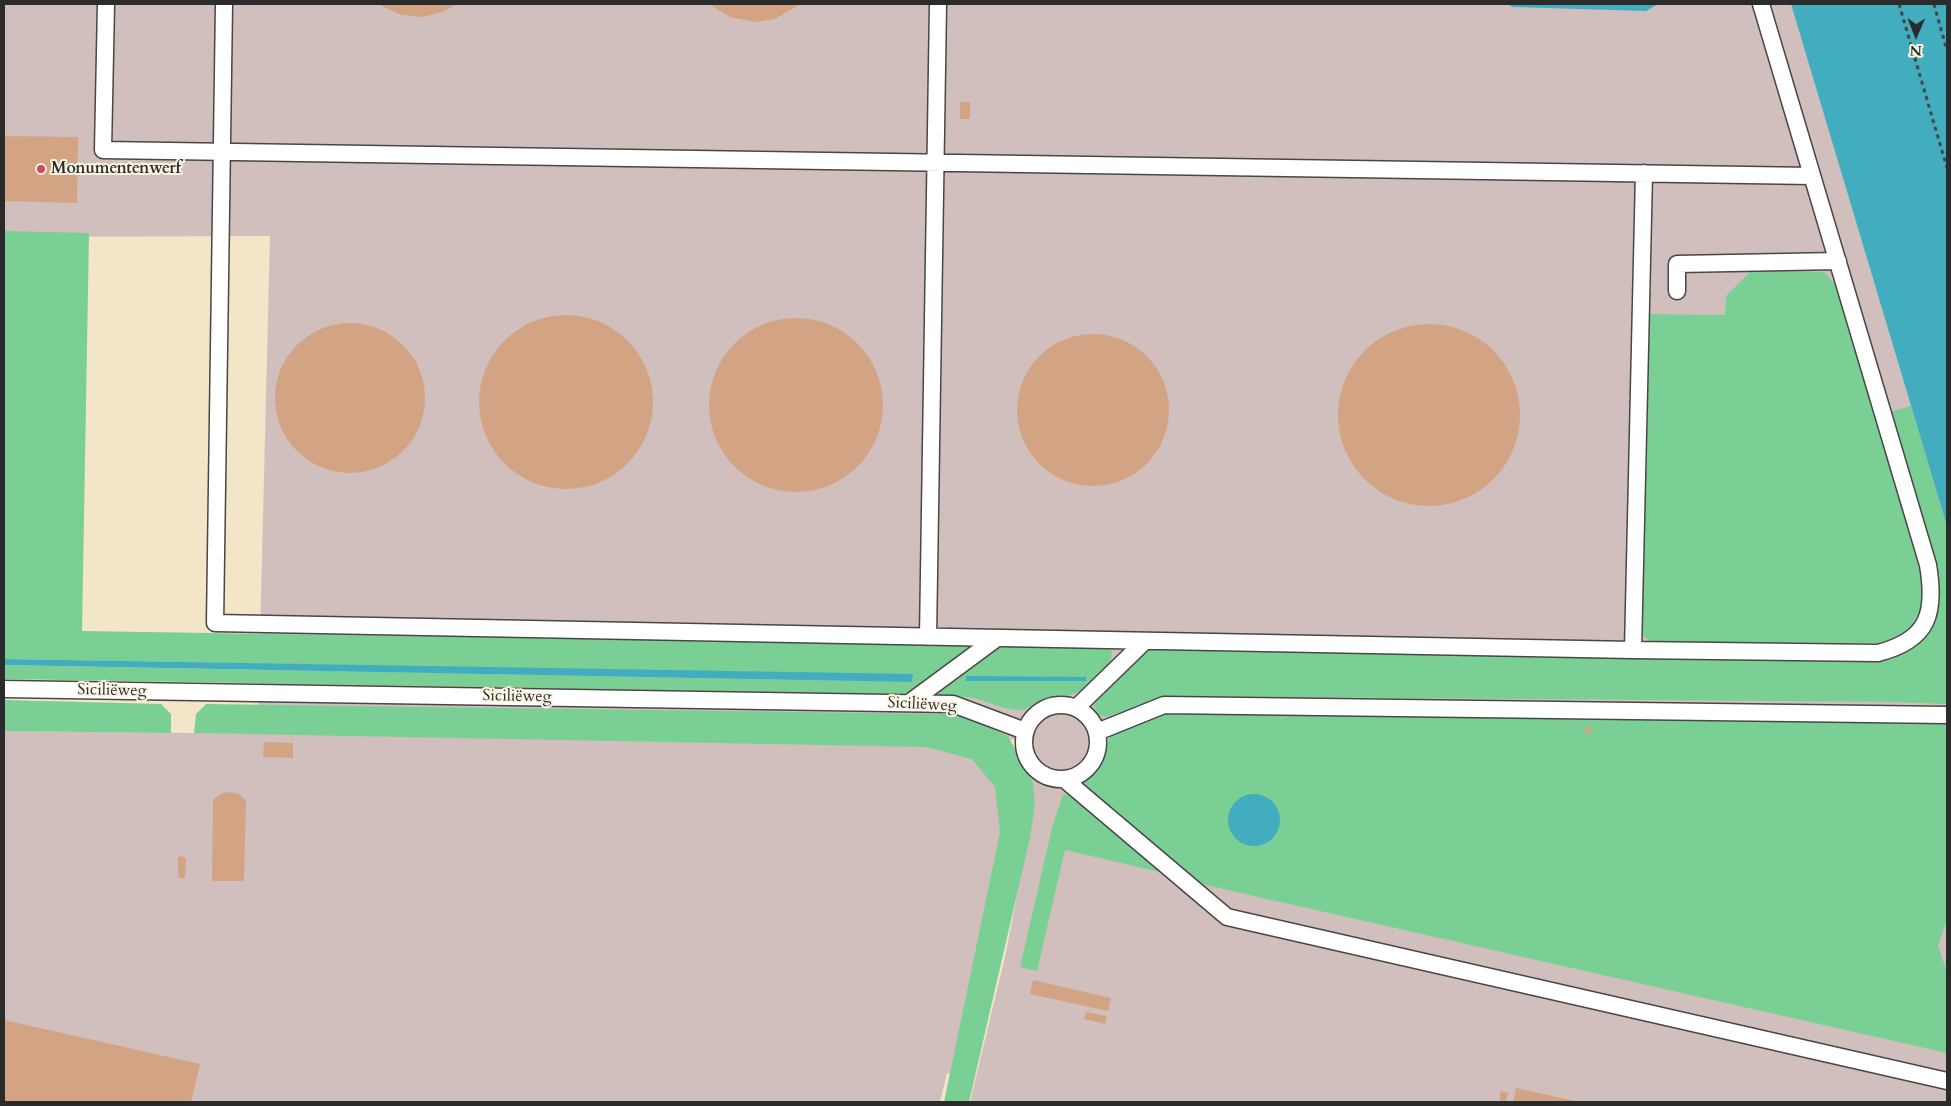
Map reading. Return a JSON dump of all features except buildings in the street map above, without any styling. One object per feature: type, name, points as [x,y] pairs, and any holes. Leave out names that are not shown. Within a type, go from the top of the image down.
[{"type":"street","points":[[106,4],[103,150],[1812,176]]},
{"type":"street","points":[[224,4],[215,623],[1878,653],[1898,648],[1916,635],[1928,617],[1932,592],[1928,565],[1761,4]]},
{"type":"street","points":[[928,637],[938,4]]},
{"type":"street","points":[[1633,650],[1644,173]]},
{"type":"street","points":[[1678,291],[1677,264],[1838,261]]},
{"type":"street","points":[[909,703],[997,638]]},
{"type":"street","points":[[1076,708],[1145,641]]},
{"type":"street","name":"Siciliëweg","points":[[4,689],[953,704],[1026,731]]},
{"type":"street","points":[[1066,705],[1076,708],[1089,718],[1097,732],[1096,753],[1091,763],[1080,774],[1064,779],[1052,778],[1040,773],[1032,765],[1026,754],[1024,742],[1026,731],[1037,714],[1046,708],[1066,705]]},
{"type":"street","points":[[1097,732],[1164,705],[1947,715]]},
{"type":"street","points":[[1064,779],[1227,917],[1947,1081]]},
{"type":"path","points":[[1899,4],[1947,168]]},
{"type":"path","points":[[1934,4],[1947,51]]},
{"type":"shaded area","points":[[4,4],[1816,4],[1947,428],[1947,1102],[970,1102],[1005,957],[1035,803],[1026,740],[258,717],[270,236],[4,237]]},
{"type":"shaded area","points":[[4,731],[194,733],[298,731],[922,743],[988,763],[1006,812],[962,1075],[947,1073],[940,1102],[4,1102]]},
{"type":"green space","points":[[4,231],[89,233],[82,631],[976,645],[911,694],[4,679],[4,665],[912,682],[913,675],[4,659]]},
{"type":"green space","points":[[1752,270],[1824,272],[1837,287],[1921,575],[1923,598],[1920,615],[1909,629],[1890,643],[1650,642],[1642,634],[1647,314],[1725,315],[1726,296]]},
{"type":"green space","points":[[1911,406],[1947,526],[1947,704],[1164,696],[1107,717],[1098,715],[1094,706],[1096,697],[1151,647],[1889,660],[1915,647],[1930,632],[1940,602],[1937,570],[1890,412]]},
{"type":"green space","points":[[999,645],[1106,647],[1112,651],[1111,659],[1103,674],[1088,686],[1073,694],[1040,700],[1023,710],[1008,709],[973,698],[939,695],[938,689]]},
{"type":"green space","points":[[4,700],[161,704],[171,714],[171,733],[4,731]]},
{"type":"green space","points":[[206,704],[945,714],[965,717],[1008,736],[1033,782],[1035,804],[1030,838],[969,1102],[944,1102],[1000,832],[995,787],[972,759],[926,747],[194,733],[196,714]]},
{"type":"green space","points":[[1167,712],[1946,723],[1947,920],[1938,945],[1947,973],[1947,1053],[1201,884],[1081,785],[1100,767],[1112,733]]},
{"type":"green space","points":[[1063,794],[1069,795],[1169,874],[1065,850],[1037,971],[1020,967],[1052,828]]},
{"type":"water","points":[[1507,4],[1658,4],[1646,11],[1513,7]]},
{"type":"water","points":[[1791,4],[1947,4],[1947,526]]},
{"type":"water","points":[[4,659],[913,674],[912,682],[4,665]]},
{"type":"water","points":[[966,676],[1086,677],[1086,681],[966,681]]},
{"type":"water","points":[[1254,794],[1264,796],[1272,802],[1278,810],[1280,820],[1278,830],[1272,838],[1264,844],[1254,846],[1244,844],[1236,838],[1230,830],[1228,820],[1230,810],[1236,802],[1244,796]]},
{"type":"place","name":"Monumentenwerf","points":[[41,169]]}]
